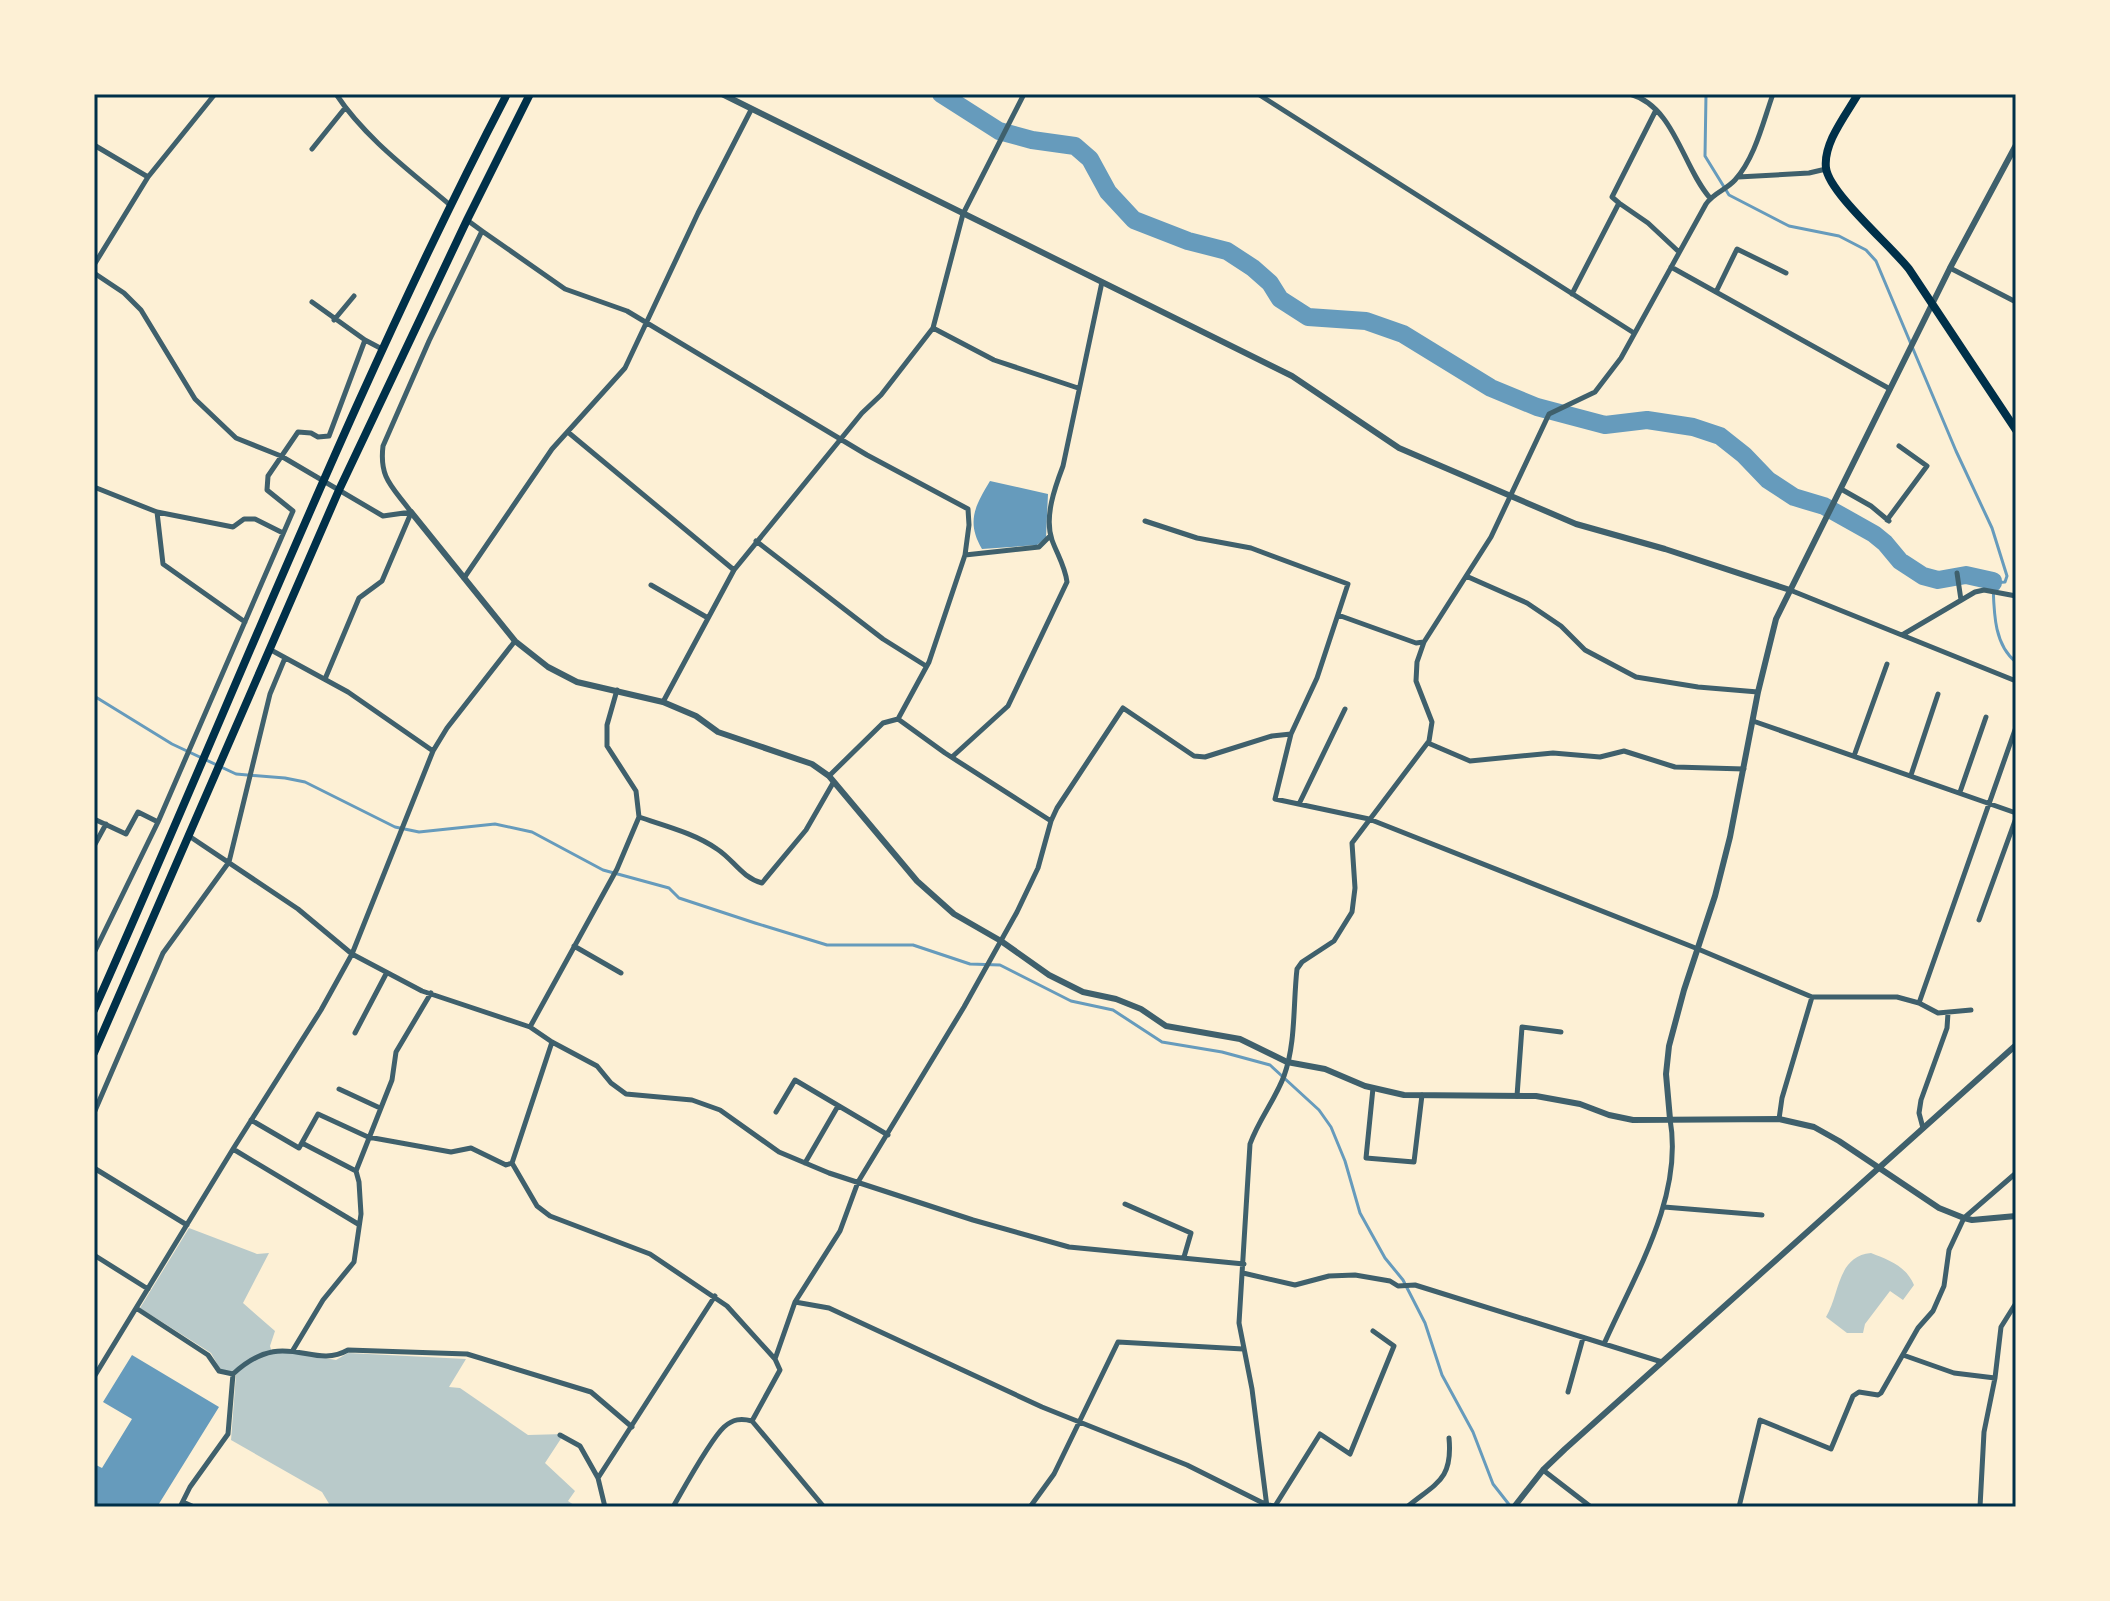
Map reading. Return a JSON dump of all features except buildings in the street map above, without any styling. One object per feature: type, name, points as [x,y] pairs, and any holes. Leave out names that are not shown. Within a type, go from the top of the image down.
[{"type":"main road","points":[[94,1010],[382,349],[507,94]]},
{"type":"main road","points":[[94,1053],[339,490],[530,94]]},
{"type":"main road","points":[[1858,94],[1829,148],[1826,169],[1840,195],[1894,249],[2016,430]]},
{"type":"street","points":[[94,265],[148,177],[215,94]]},
{"type":"street","points":[[336,94],[373,138],[450,205]]},
{"type":"street","points":[[722,94],[1292,376],[1399,448],[1576,524],[1790,590],[2016,681]]},
{"type":"street","points":[[663,702],[734,570],[933,328],[963,214],[1024,94]]},
{"type":"street","points":[[1258,94],[1634,333]]},
{"type":"street","points":[[1630,94],[1637,96],[1666,120],[1699,186],[1713,196]]},
{"type":"street","points":[[1268,1506],[1252,1389],[1239,1323],[1250,1144],[1258,1121],[1284,1076],[1297,969],[1302,962],[1334,941],[1352,912],[1355,888],[1352,843],[1428,743],[1432,722],[1416,681],[1417,662],[1424,642],[1491,537],[1549,414],[1595,392],[1621,358],[1713,196],[1738,177],[1752,150],[1773,94]]},
{"type":"street","points":[[312,149],[345,108]]},
{"type":"street","points":[[464,578],[534,474],[625,368],[751,110]]},
{"type":"street","points":[[1656,110],[1612,197],[1648,223],[1679,252]]},
{"type":"street","points":[[94,145],[148,177]]},
{"type":"street","points":[[1604,1344],[1668,1196],[1670,1119],[1666,1074],[1669,1046],[1674,1021],[1723,867],[1768,644],[1790,590],[1950,268],[2016,145]]},
{"type":"street","points":[[1738,177],[1826,169]]},
{"type":"street","points":[[1572,294],[1619,203]]},
{"type":"street","points":[[467,220],[565,289],[627,311],[841,439],[968,509],[965,555],[926,666],[898,719],[883,723],[831,780],[806,830],[762,883],[741,874],[717,849],[697,838],[639,817]]},
{"type":"street","points":[[482,231],[383,446],[381,464],[383,474],[411,512],[515,641],[536,660],[577,682],[663,702],[696,716],[718,732],[812,764],[831,780],[917,881],[954,914],[1001,941],[1049,975],[1083,992],[1116,999],[1141,1009],[1166,1026],[1240,1039],[1287,1062],[1325,1069],[1373,1088],[1404,1095],[1558,1099],[1633,1120],[1779,1119],[1814,1127],[1939,1208],[1972,1220],[2016,1216]]},
{"type":"street","points":[[1716,292],[1737,249],[1786,273]]},
{"type":"street","points":[[1671,267],[1890,389]]},
{"type":"street","points":[[1950,268],[2016,302]]},
{"type":"street","points":[[94,273],[124,293],[141,310],[195,399],[236,438],[281,456],[383,516],[411,512]]},
{"type":"street","points":[[952,757],[1008,706],[1067,582],[1066,571],[1050,536],[1052,493],[1063,466],[1102,281]]},
{"type":"street","points":[[334,320],[354,296]]},
{"type":"street","points":[[312,302],[334,320],[382,349]]},
{"type":"street","points":[[933,328],[994,360],[1078,388]]},
{"type":"street","points":[[94,953],[158,822],[293,511],[267,490],[268,476],[298,432],[329,436],[365,340]]},
{"type":"street","points":[[569,433],[734,570]]},
{"type":"street","points":[[1841,489],[1888,520],[1927,466],[1899,446]]},
{"type":"street","points":[[94,487],[157,512],[233,527],[244,519],[255,519],[283,533]]},
{"type":"street","points":[[157,512],[163,564],[245,622]]},
{"type":"street","points":[[325,679],[359,598],[382,581],[411,512]]},
{"type":"street","points":[[1145,521],[1197,538],[1251,548],[1348,584],[1317,678],[1291,734],[1275,799],[1369,819],[1812,997],[1897,997],[1919,1003],[1938,1013],[1971,1010]]},
{"type":"street","points":[[965,555],[1039,547],[1050,536]]},
{"type":"street","points":[[756,541],[883,639],[926,666]]},
{"type":"street","points":[[1957,573],[1961,600]]},
{"type":"street","points":[[1466,576],[1527,603],[1561,626],[1585,650],[1636,677],[1758,692]]},
{"type":"street","points":[[651,585],[708,618]]},
{"type":"street","points":[[1902,635],[1984,590],[2013,596]]},
{"type":"street","points":[[1338,615],[1416,643],[1424,642]]},
{"type":"street","points":[[94,1377],[321,1010],[352,954],[433,751],[447,728],[515,641]]},
{"type":"street","points":[[271,650],[325,679],[433,751]]},
{"type":"street","points":[[94,1113],[165,950],[229,862],[270,694],[285,658]]},
{"type":"street","points":[[1854,756],[1887,664]]},
{"type":"street","points":[[530,1027],[617,869],[639,817],[636,791],[607,746],[607,725],[617,690]]},
{"type":"street","points":[[1911,775],[1938,694]]},
{"type":"street","points":[[775,1359],[795,1302],[840,1231],[858,1182],[1001,941],[1038,868],[1051,821],[1123,708],[1194,756],[1205,757],[1272,736],[1291,734]]},
{"type":"street","points":[[1299,804],[1345,709]]},
{"type":"street","points":[[1960,792],[1986,717]]},
{"type":"street","points":[[898,719],[1051,821]]},
{"type":"street","points":[[1753,721],[1960,792],[2016,815],[1979,920]]},
{"type":"street","points":[[1919,1003],[2016,727]]},
{"type":"street","points":[[1428,743],[1470,761],[1553,753],[1600,757],[1624,751],[1675,767],[1744,769]]},
{"type":"street","points":[[94,819],[126,834],[138,812],[158,822]]},
{"type":"street","points":[[94,846],[106,824]]},
{"type":"street","points":[[188,836],[298,909],[352,954],[386,974],[431,993],[530,1027],[597,1066],[611,1083],[626,1094],[692,1100],[720,1110],[779,1152],[805,1163],[1069,1247],[1244,1264]]},
{"type":"street","points":[[574,946],[621,973]]},
{"type":"street","points":[[355,1033],[386,974]]},
{"type":"street","points":[[293,1350],[323,1300],[354,1262],[361,1214],[356,1171],[392,1080],[396,1052],[431,993]]},
{"type":"street","points":[[1779,1119],[1782,1098],[1812,997]]},
{"type":"street","points":[[1923,1128],[1919,1113],[1921,1100],[1947,1028],[1948,1013]]},
{"type":"street","points":[[1517,1096],[1522,1027],[1561,1032]]},
{"type":"street","points":[[552,1042],[512,1163],[537,1206],[550,1216],[650,1254],[727,1306],[775,1359],[780,1370],[752,1421]]},
{"type":"street","points":[[1514,1507],[1543,1470],[2016,1045]]},
{"type":"street","points":[[776,1112],[795,1080],[888,1135]]},
{"type":"street","points":[[1373,1088],[1366,1158],[1414,1162],[1422,1095]]},
{"type":"street","points":[[339,1089],[380,1108]]},
{"type":"street","points":[[805,1163],[838,1106]]},
{"type":"street","points":[[251,1120],[299,1148],[318,1114],[368,1137],[451,1152],[471,1148],[506,1165],[512,1163]]},
{"type":"street","points":[[94,1133],[94,1147]]},
{"type":"street","points":[[302,1143],[356,1171]]},
{"type":"street","points":[[233,1149],[358,1224]]},
{"type":"street","points":[[94,1168],[187,1225]]},
{"type":"street","points":[[1739,1507],[1760,1420],[1831,1449],[1853,1396],[1859,1392],[1881,1393],[1918,1328],[1933,1311],[1944,1286],[1949,1250],[1964,1218],[2016,1173]]},
{"type":"street","points":[[1125,1204],[1191,1233],[1184,1257]]},
{"type":"street","points":[[1664,1207],[1762,1215]]},
{"type":"street","points":[[94,1255],[148,1289]]},
{"type":"street","points":[[1243,1273],[1295,1285],[1329,1276],[1355,1275],[1390,1281],[1400,1286],[1410,1285],[1664,1363]]},
{"type":"street","points":[[598,1478],[715,1296]]},
{"type":"street","points":[[795,1302],[829,1308],[1080,1424],[1187,1465],[1268,1506],[1275,1506],[1320,1434],[1350,1454],[1394,1346],[1373,1331]]},
{"type":"street","points":[[1980,1507],[1984,1432],[2001,1327],[2016,1303]]},
{"type":"street","points":[[136,1308],[208,1355],[219,1371],[233,1374]]},
{"type":"street","points":[[1568,1392],[1583,1338]]},
{"type":"street","points":[[1030,1507],[1054,1474],[1118,1342],[1243,1349]]},
{"type":"street","points":[[194,1507],[182,1504],[190,1487],[228,1434],[233,1374],[263,1353],[293,1350],[335,1357],[348,1350],[467,1354],[591,1392],[632,1427]]},
{"type":"street","points":[[1903,1355],[1954,1373],[1995,1378]]},
{"type":"street","points":[[673,1507],[722,1428],[736,1420],[752,1421],[824,1507]]},
{"type":"street","points":[[560,1435],[580,1446],[598,1478],[605,1507]]},
{"type":"street","points":[[1407,1507],[1444,1476],[1451,1462],[1449,1438]]},
{"type":"street","points":[[1543,1470],[1591,1507]]},
{"type":"street","points":[[1650,1507],[1663,1507]]},
{"type":"shaded area","points":[[189,1228],[257,1254],[269,1253],[243,1303],[275,1331],[270,1346],[272,1353],[291,1352],[336,1360],[348,1353],[466,1359],[449,1387],[460,1388],[528,1435],[564,1434],[545,1463],[575,1491],[568,1501],[577,1507],[331,1507],[322,1492],[231,1440],[236,1374],[220,1369],[211,1353],[140,1308]]},
{"type":"shaded area","points":[[1871,1253],[1902,1268],[1914,1285],[1903,1300],[1890,1291],[1865,1324],[1863,1333],[1847,1333],[1826,1317],[1846,1269],[1852,1261]]},
{"type":"water","points":[[990,481],[1048,494],[1046,538],[1037,545],[982,549],[974,530],[974,514]]},
{"type":"water","points":[[132,1355],[219,1407],[157,1507],[94,1507],[94,1464],[102,1468],[132,1419],[103,1402]]},
{"type":"waterway","points":[[941,94],[999,131],[1032,140],[1075,146],[1090,159],[1108,192],[1134,220],[1188,241],[1227,251],[1270,283],[1280,299],[1308,317],[1366,321],[1403,334],[1491,388],[1537,407],[1605,425],[1647,420],[1693,427],[1720,436],[1768,480],[1794,497],[1824,506],[1874,534],[1900,561],[1923,576],[1938,580],[1966,575],[1993,583]]},
{"type":"waterway","points":[[1706,94],[1705,156],[1729,195],[1789,226],[1839,236],[1866,250],[1876,261],[1992,528],[2007,576],[2005,582],[1993,583],[1996,626],[2003,646],[2016,662]]},
{"type":"waterway","points":[[94,696],[172,744],[236,774],[305,782],[395,827],[419,832],[495,824],[532,832],[603,870],[669,888],[679,898],[755,923],[827,945],[913,945],[970,964],[1000,965],[1071,1001],[1113,1010],[1162,1042],[1222,1052],[1270,1065],[1319,1110],[1331,1127],[1345,1161],[1360,1213],[1385,1258],[1403,1280],[1425,1323],[1442,1375],[1473,1432],[1493,1484],[1511,1507]]}]
